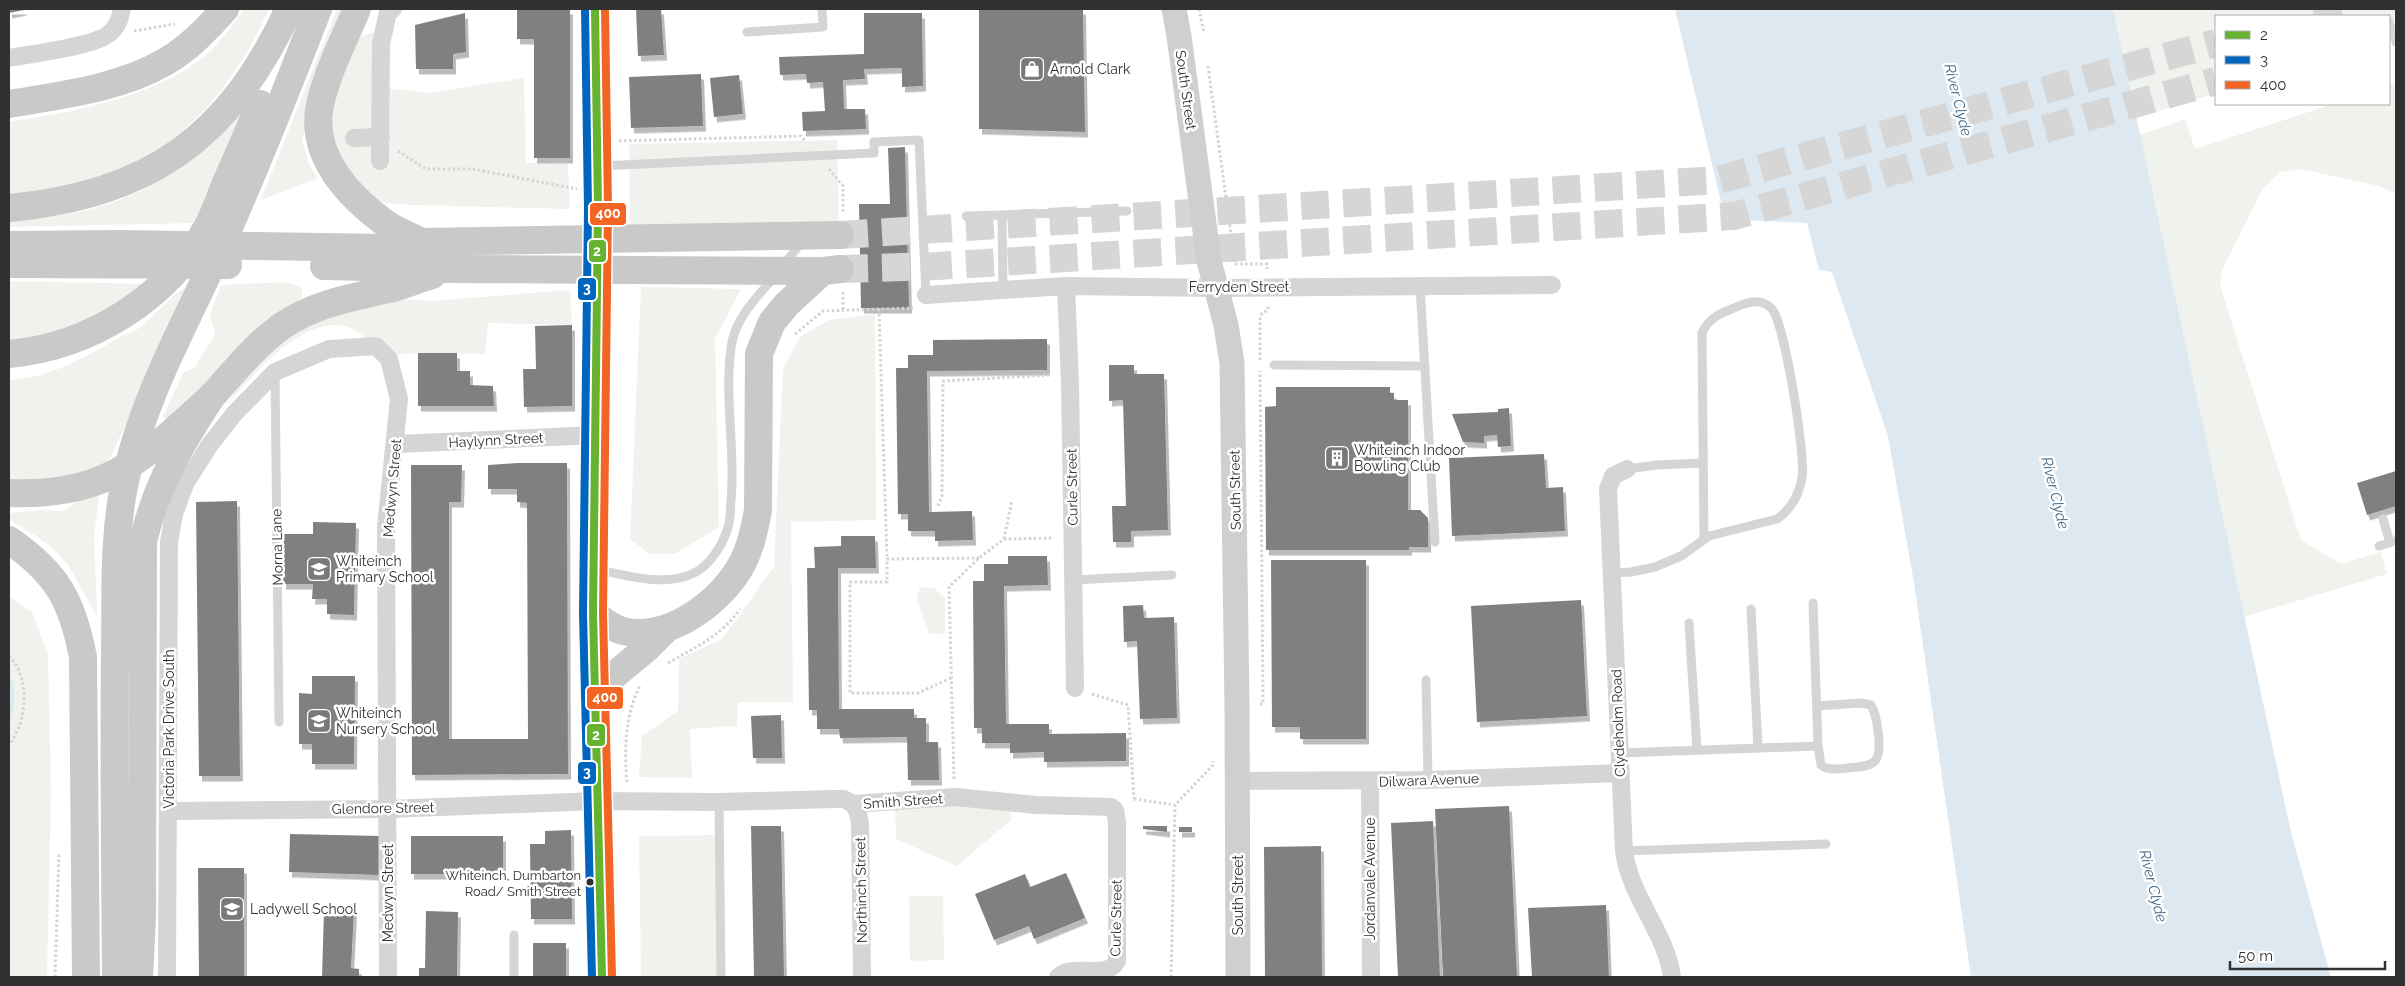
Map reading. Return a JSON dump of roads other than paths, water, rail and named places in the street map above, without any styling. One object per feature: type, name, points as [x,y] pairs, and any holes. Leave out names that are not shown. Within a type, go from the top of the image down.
[{"type":"main road","points":[[9,104],[96,87],[144,72],[165,62],[181,51],[201,34],[225,9]]},
{"type":"main road","points":[[9,208],[57,202],[100,191],[148,172],[175,155],[213,123],[248,84],[272,45],[289,9]]},
{"type":"main road","points":[[116,977],[116,554],[119,515],[131,455],[163,366],[205,280],[219,225],[303,9]]},
{"type":"main road","points":[[9,354],[61,345],[99,329],[121,317],[160,287],[190,251],[219,225],[318,9]]},
{"type":"main road","points":[[358,9],[324,86],[318,115],[320,142],[327,160],[350,193],[389,226],[422,242]]},
{"type":"main road","points":[[9,245],[120,244],[391,248],[422,242],[806,237],[841,225]]},
{"type":"main road","points":[[9,264],[780,271],[835,274],[787,304],[772,322],[758,354],[758,510],[755,530],[742,563],[731,580],[702,608],[667,628],[647,648],[594,692]]},
{"type":"main road","points":[[9,493],[46,493],[71,489],[111,476],[140,460],[212,396],[268,336],[297,317],[314,308],[349,297],[390,289],[448,269]]},
{"type":"main road","points":[[139,977],[142,916],[143,541],[158,488],[180,444],[212,396]]},
{"type":"main road","points":[[9,540],[32,556],[48,573],[72,609],[83,657],[86,977]]},
{"type":"main road","points":[[593,613],[614,628],[622,631],[638,632],[667,628]]},
{"type":"street","points":[[9,58],[90,43],[109,35],[118,24],[122,9]]},
{"type":"street","points":[[354,138],[380,149],[381,44],[388,12],[393,9]]},
{"type":"street","points":[[595,9],[598,202],[597,435],[593,613],[596,801],[602,977]]},
{"type":"street","name":"South Street","points":[[1174,9],[1208,251],[1226,324],[1232,363],[1238,781],[1238,977]]},
{"type":"street","name":"Ferryden Street","points":[[926,295],[1066,286],[1217,288],[1552,285]]},
{"type":"street","name":"Curle Street","points":[[1066,286],[1070,374],[1075,688]]},
{"type":"street","name":"Medwyn Street","points":[[185,484],[209,446],[234,414],[275,372],[329,349],[376,346],[389,359],[399,400],[386,527],[388,977]]},
{"type":"street","name":"Haylynn Street","points":[[396,444],[597,435]]},
{"type":"street","name":"Clydeholm Road","points":[[1627,469],[1613,476],[1608,489],[1624,851],[1632,882],[1664,946],[1672,977]]},
{"type":"street","name":"Victoria Park Drive South","points":[[167,977],[170,810],[170,542],[174,514],[185,484]]},
{"type":"street","name":"Dilwara Avenue","points":[[1238,781],[1428,780],[1620,773]]},
{"type":"street","name":"Jordanvale Avenue","points":[[1370,781],[1371,977]]},
{"type":"street","name":"Smith Street","points":[[596,801],[719,802],[834,799],[844,800],[852,804],[955,797],[1037,805],[1106,806],[1115,810]]},
{"type":"street","name":"Glendore Street","points":[[170,810],[388,809],[596,801]]},
{"type":"street","name":"Northinch Street","points":[[852,804],[858,813],[860,824],[862,977]]},
{"type":"street","name":"Curle Street","points":[[1058,977],[1066,971],[1105,970],[1114,966],[1117,961],[1117,822],[1115,810]]},
{"type":"lane","points":[[748,32],[823,27],[822,9]]},
{"type":"lane","points":[[597,166],[874,153],[874,142],[919,140],[926,295]]},
{"type":"lane","points":[[966,216],[1127,211]]},
{"type":"lane","points":[[1002,215],[1003,290]]},
{"type":"lane","points":[[595,569],[640,578],[668,579],[692,574],[707,564],[718,549],[728,527],[732,485],[729,388],[732,341],[742,317],[806,237]]},
{"type":"lane","points":[[1420,286],[1435,542]]},
{"type":"lane","points":[[1612,573],[1636,572],[1655,567],[1681,556],[1704,539],[1716,534],[1777,519],[1792,504],[1800,487],[1802,466],[1789,370],[1776,316],[1763,303],[1754,301],[1727,311],[1705,324],[1702,333],[1704,539]]},
{"type":"lane","points":[[1274,365],[1425,366]]},
{"type":"lane","name":"Morna Lane","points":[[275,372],[279,722]]},
{"type":"lane","points":[[1627,469],[1657,465],[1702,463]]},
{"type":"lane","points":[[2379,546],[2393,542],[2383,519]]},
{"type":"lane","points":[[1073,580],[1172,575]]},
{"type":"lane","points":[[1813,603],[1818,746],[1821,765],[1826,769],[1865,766],[1876,761],[1879,754],[1876,716],[1871,705],[1861,703],[1817,706]]},
{"type":"lane","points":[[1751,608],[1758,748]]},
{"type":"lane","points":[[1690,624],[1697,750]]},
{"type":"lane","points":[[1426,680],[1428,780]]},
{"type":"lane","points":[[1620,753],[1818,746]]},
{"type":"lane","points":[[719,802],[721,977]]},
{"type":"lane","points":[[1624,851],[1826,844]]},
{"type":"lane","points":[[514,935],[514,977]]},
{"type":"water","name":"River Clyde","points":[[1675,9],[2113,9],[2291,832],[2331,977],[1971,977],[1914,583],[1888,436],[1832,272],[1819,270],[1807,223],[1725,219]]},
{"type":"water","points":[[9,673],[12,679],[14,699],[13,713],[9,726]]},
{"type":"tunnel","points":[[2318,15],[2342,9]]},
{"type":"tunnel","points":[[2390,33],[2396,31]]},
{"type":"tunnel","points":[[840,235],[1718,180],[2215,43]]},
{"type":"tunnel","points":[[840,269],[937,266],[1734,216],[2215,81]]},
{"type":"place","name":"Arnold Clark","points":[[1032,69]]},
{"type":"place","name":"Whiteinch Indoor Bowling Club","points":[[1337,458]]},
{"type":"place","name":"Whiteinch Primary School","points":[[319,569]]},
{"type":"place","name":"Whiteinch Nursery School","points":[[319,721]]},
{"type":"place","name":"Whiteinch, Dumbarton Road/ Smith Street","points":[[590,882]]},
{"type":"place","name":"Ladywell School","points":[[232,909]]}]
